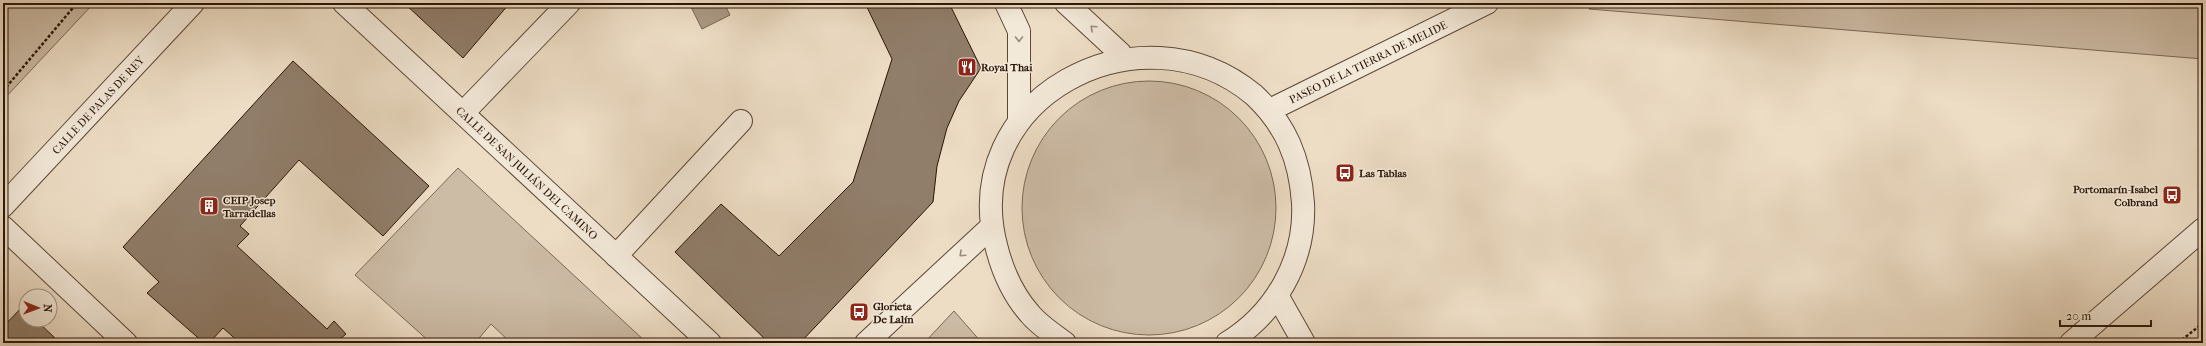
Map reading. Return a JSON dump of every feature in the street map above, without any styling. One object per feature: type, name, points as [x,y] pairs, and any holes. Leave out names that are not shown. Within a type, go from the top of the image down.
[{"type":"street","name":"CALLE DE PALAS DE REY","points":[[3,206],[193,3]]},
{"type":"street","name":"CALLE DE SAN JULIÁN DEL CAMINO","points":[[344,3],[710,343]]},
{"type":"street","points":[[463,114],[569,3]]},
{"type":"street","points":[[1006,3],[1019,31],[1019,118]]},
{"type":"street","points":[[1066,3],[1120,54]]},
{"type":"street","name":"PASEO DE LA TIERRA DE MELIDE","points":[[1270,110],[1488,3]]},
{"type":"street","points":[[1065,343],[1030,315],[1004,274],[991,227],[991,189],[1000,152],[1019,118],[1046,88],[1081,66],[1120,54],[1163,51],[1204,62],[1242,83],[1270,110],[1290,141],[1302,183],[1304,218],[1298,252],[1278,296],[1245,332],[1227,343]]},
{"type":"street","points":[[616,256],[741,121]]},
{"type":"street","points":[[3,227],[126,343]]},
{"type":"street","points":[[866,343],[991,227]]},
{"type":"street","points":[[2071,343],[2199,234]]},
{"type":"street","points":[[1278,296],[1304,343]]},
{"type":"path","points":[[3,91],[77,3]]},
{"type":"path","points":[[2178,343],[2203,323]]},
{"type":"shaded area","points":[[3,3],[94,3],[3,100]]},
{"type":"shaded area","points":[[689,3],[724,3],[730,15],[702,29]]},
{"type":"shaded area","points":[[1600,3],[2203,3],[2203,59],[1589,9]]},
{"type":"shaded area","points":[[1149,81],[1174,84],[1198,91],[1220,102],[1239,118],[1255,137],[1266,159],[1273,183],[1276,208],[1273,233],[1266,257],[1255,279],[1239,298],[1220,314],[1198,325],[1174,332],[1149,335],[1124,332],[1100,325],[1078,314],[1059,298],[1043,279],[1032,257],[1025,233],[1022,208],[1025,183],[1032,159],[1043,137],[1059,118],[1078,102],[1100,91],[1124,84]]},
{"type":"shaded area","points":[[458,168],[647,343],[511,343],[491,324],[475,343],[431,343],[355,275]]},
{"type":"shaded area","points":[[954,311],[982,343],[924,343]]},
{"type":"building","points":[[404,3],[508,3],[509,4],[463,58]]},
{"type":"building","points":[[865,3],[949,3],[981,68],[959,101],[947,128],[937,166],[933,202],[800,343],[769,343],[675,252],[721,204],[779,256],[853,182],[892,59]]},
{"type":"building","name":"CEIP Josep Tarradellas","points":[[293,61],[429,186],[383,236],[299,160],[240,226],[249,234],[237,246],[327,329],[334,321],[346,334],[339,340],[342,343],[240,343],[223,328],[209,343],[204,343],[147,293],[159,282],[123,247]]},
{"type":"building","points":[[18,311],[18,328],[44,328],[57,340],[54,343],[3,343],[3,327]]},
{"type":"building","points":[[493,338],[499,343],[488,343]]},
{"type":"place","name":"Royal Thai","points":[[967,67]]},
{"type":"place","name":"Las Tablas","points":[[1345,173]]},
{"type":"place","name":"Portomarín-Isabel Colbrand","points":[[2172,195]]},
{"type":"place","name":"CEIP Josep Tarradellas","points":[[209,206]]},
{"type":"place","name":"Glorieta De Lalín","points":[[859,312]]}]
